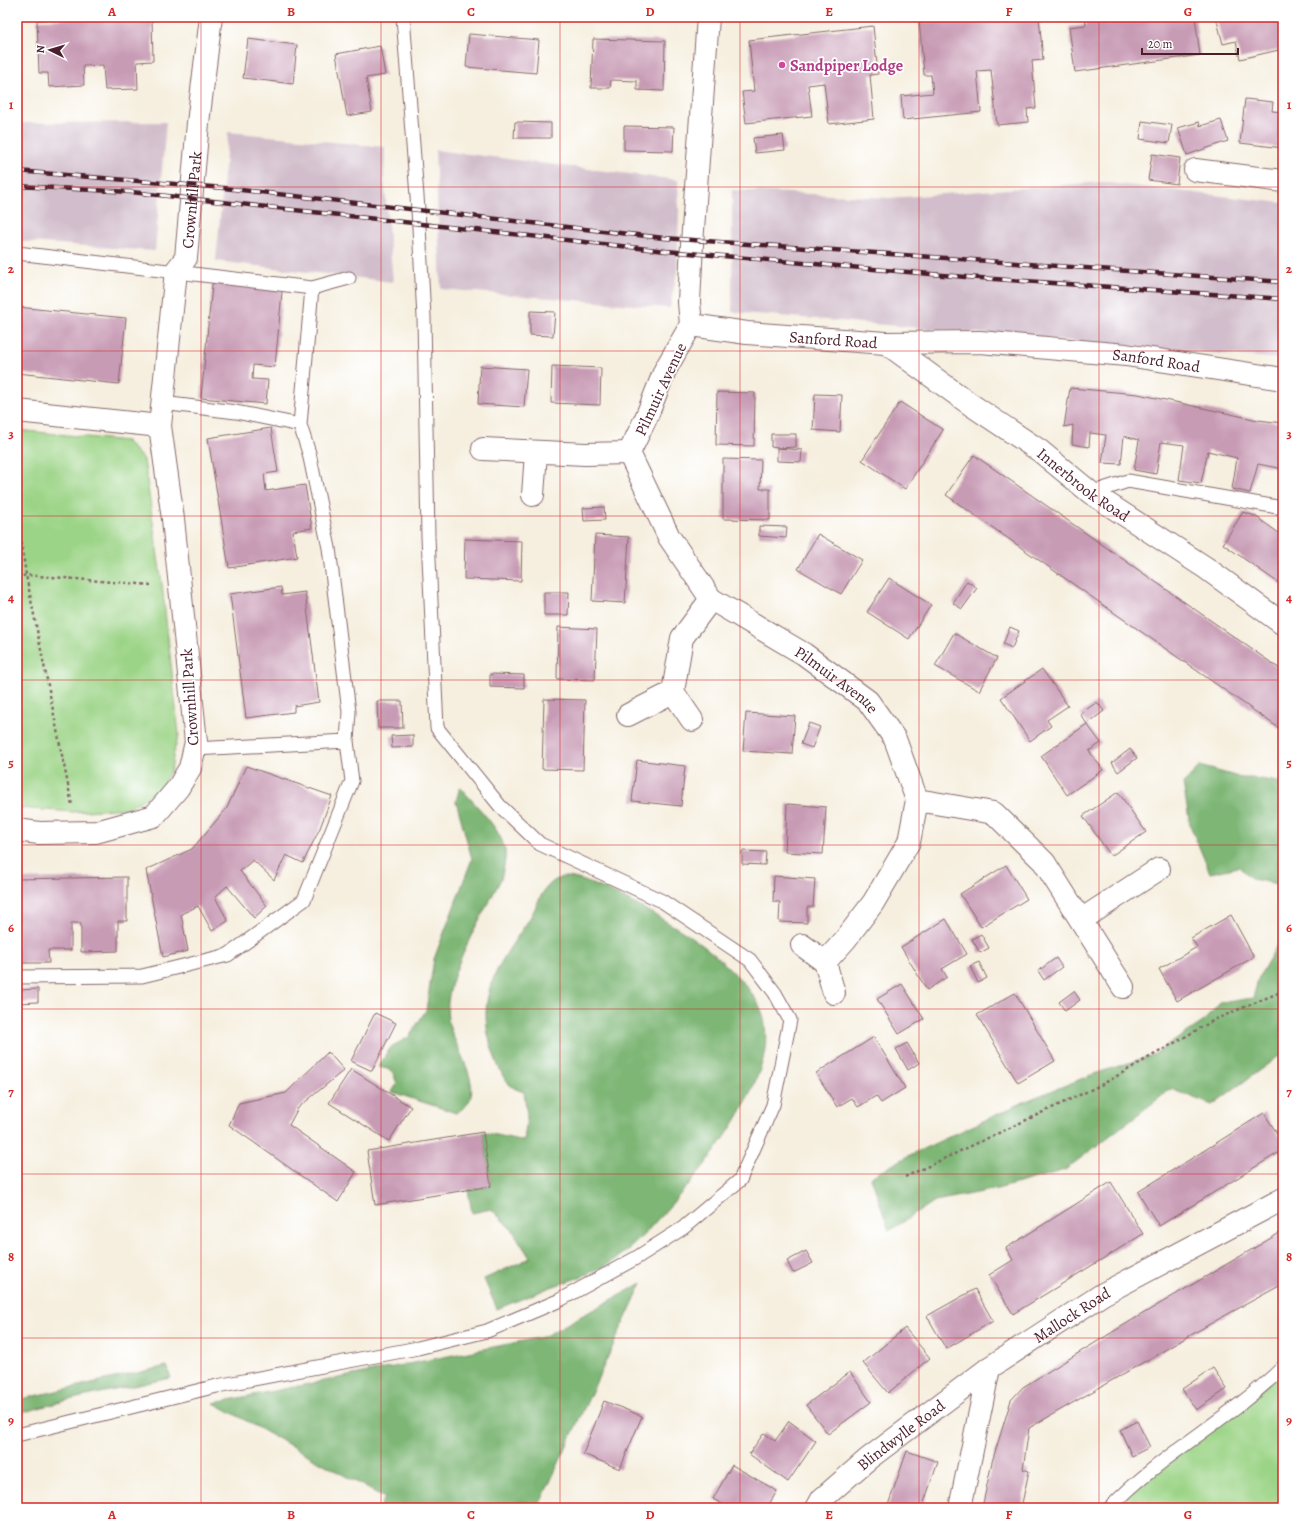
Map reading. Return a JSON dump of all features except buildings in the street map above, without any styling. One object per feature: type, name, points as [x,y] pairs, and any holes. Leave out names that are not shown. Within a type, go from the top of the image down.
[{"type":"street","name":"Crownhill Park","points":[[17,830],[39,834],[96,832],[154,816],[178,788],[190,768],[196,742],[173,519],[160,426],[176,271],[186,258],[198,123],[211,17]]},
{"type":"street","points":[[691,325],[690,302],[692,251],[708,17]]},
{"type":"street","points":[[1195,170],[1283,181]]},
{"type":"street","name":"Sanford Road","points":[[691,325],[747,333],[886,343],[980,342],[1126,354],[1283,380]]},
{"type":"street","name":"Pilmuir Avenue","points":[[629,453],[646,418],[665,370],[691,325]]},
{"type":"street","name":"Innerbrook Road","points":[[886,343],[1040,451],[1091,493],[1206,568],[1283,624]]},
{"type":"street","points":[[17,411],[160,426]]},
{"type":"street","name":"Pilmuir Avenue","points":[[483,449],[536,453],[629,453]]},
{"type":"street","points":[[533,495],[536,453]]},
{"type":"street","name":"Pilmuir Avenue","points":[[629,453],[669,537],[711,599],[804,654],[868,701],[895,739],[917,800]]},
{"type":"street","points":[[692,720],[673,692],[682,638],[711,599]]},
{"type":"street","points":[[628,715],[673,692]]},
{"type":"street","points":[[825,962],[845,940],[873,903],[909,842],[917,800],[994,813],[1044,862],[1122,987]]},
{"type":"street","points":[[1081,920],[1158,869]]},
{"type":"street","points":[[802,945],[825,962],[834,993]]},
{"type":"street","name":"Mallock Road","points":[[989,1368],[1103,1294],[1283,1199]]},
{"type":"street","points":[[960,1508],[989,1368]]},
{"type":"street","name":"Blindwylle Road","points":[[817,1508],[822,1499],[868,1459],[989,1368]]},
{"type":"lane","points":[[17,1435],[217,1386],[418,1348],[487,1331],[558,1301],[636,1258],[683,1228],[740,1180],[773,1105],[790,1020],[775,993],[750,960],[662,901],[540,844],[500,806],[438,728],[428,537],[424,317],[418,209],[403,17]]},
{"type":"lane","points":[[17,253],[312,288],[349,278]]},
{"type":"lane","points":[[17,977],[142,976],[228,955],[304,900],[352,781],[347,741],[349,712],[329,548],[309,453],[300,425],[312,288]]},
{"type":"lane","points":[[162,404],[236,412],[300,425]]},
{"type":"lane","points":[[1091,493],[1128,482],[1283,508]]},
{"type":"lane","points":[[194,748],[347,741]]},
{"type":"lane","points":[[1110,1508],[1124,1494],[1207,1427],[1263,1386],[1283,1367]]},
{"type":"path","points":[[17,512],[26,575],[73,812],[75,833]]},
{"type":"path","points":[[17,578],[26,575],[180,585]]},
{"type":"path","points":[[905,1177],[1103,1084],[1216,1019],[1283,991]]},
{"type":"shaded area","points":[[166,122],[155,251],[17,241],[17,123]]},
{"type":"shaded area","points":[[228,132],[385,147],[384,179],[393,282],[216,261]]},
{"type":"shaded area","points":[[435,150],[678,180],[679,211],[677,272],[670,308],[441,289]]},
{"type":"shaded area","points":[[1100,182],[1283,203],[1283,359],[732,312],[732,190],[890,198]]},
{"type":"green space","points":[[17,430],[126,441],[144,460],[162,585],[179,735],[174,751],[171,771],[158,790],[129,808],[73,812],[17,808]]},
{"type":"green space","points":[[1200,766],[1242,778],[1255,778],[1283,783],[1283,885],[1252,879],[1239,867],[1210,873],[1190,825],[1183,783]]},
{"type":"green space","points":[[460,787],[480,809],[499,834],[503,843],[505,855],[501,879],[457,967],[451,986],[448,1004],[448,1020],[469,1074],[471,1085],[471,1095],[468,1103],[456,1113],[392,1092],[397,1084],[392,1071],[378,1067],[391,1047],[409,1037],[426,1010],[434,959],[472,859],[456,801]]},
{"type":"green space","points":[[563,877],[574,878],[589,883],[623,898],[682,931],[717,957],[741,980],[751,992],[758,1004],[765,1022],[765,1051],[751,1092],[729,1132],[702,1169],[636,1243],[617,1259],[596,1270],[497,1309],[484,1279],[530,1258],[513,1231],[491,1209],[472,1213],[468,1190],[491,1186],[483,1132],[524,1141],[527,1116],[524,1092],[514,1088],[507,1082],[497,1063],[486,1022],[487,1004],[490,988],[496,972],[532,915],[541,895],[550,884]]},
{"type":"green space","points":[[1283,939],[1283,1053],[1212,1105],[1171,1089],[1065,1170],[997,1189],[935,1201],[889,1231],[871,1177],[910,1155],[1026,1101],[1091,1075],[1153,1055],[1203,1022],[1220,1003],[1253,998],[1259,977],[1279,942]]},
{"type":"green space","points":[[642,1283],[538,1508],[379,1508],[385,1498],[214,1403],[543,1337]]},
{"type":"green space","points":[[167,1366],[171,1378],[68,1400],[17,1414],[17,1400]]},
{"type":"green space","points":[[1283,1367],[1283,1508],[1110,1508]]},
{"type":"railway","points":[[17,171],[224,188],[664,238],[1283,282]]},
{"type":"railway","points":[[17,186],[131,192],[666,251],[966,277],[1283,299]]},
{"type":"place","name":"Sandpiper Lodge","points":[[782,65]]}]
